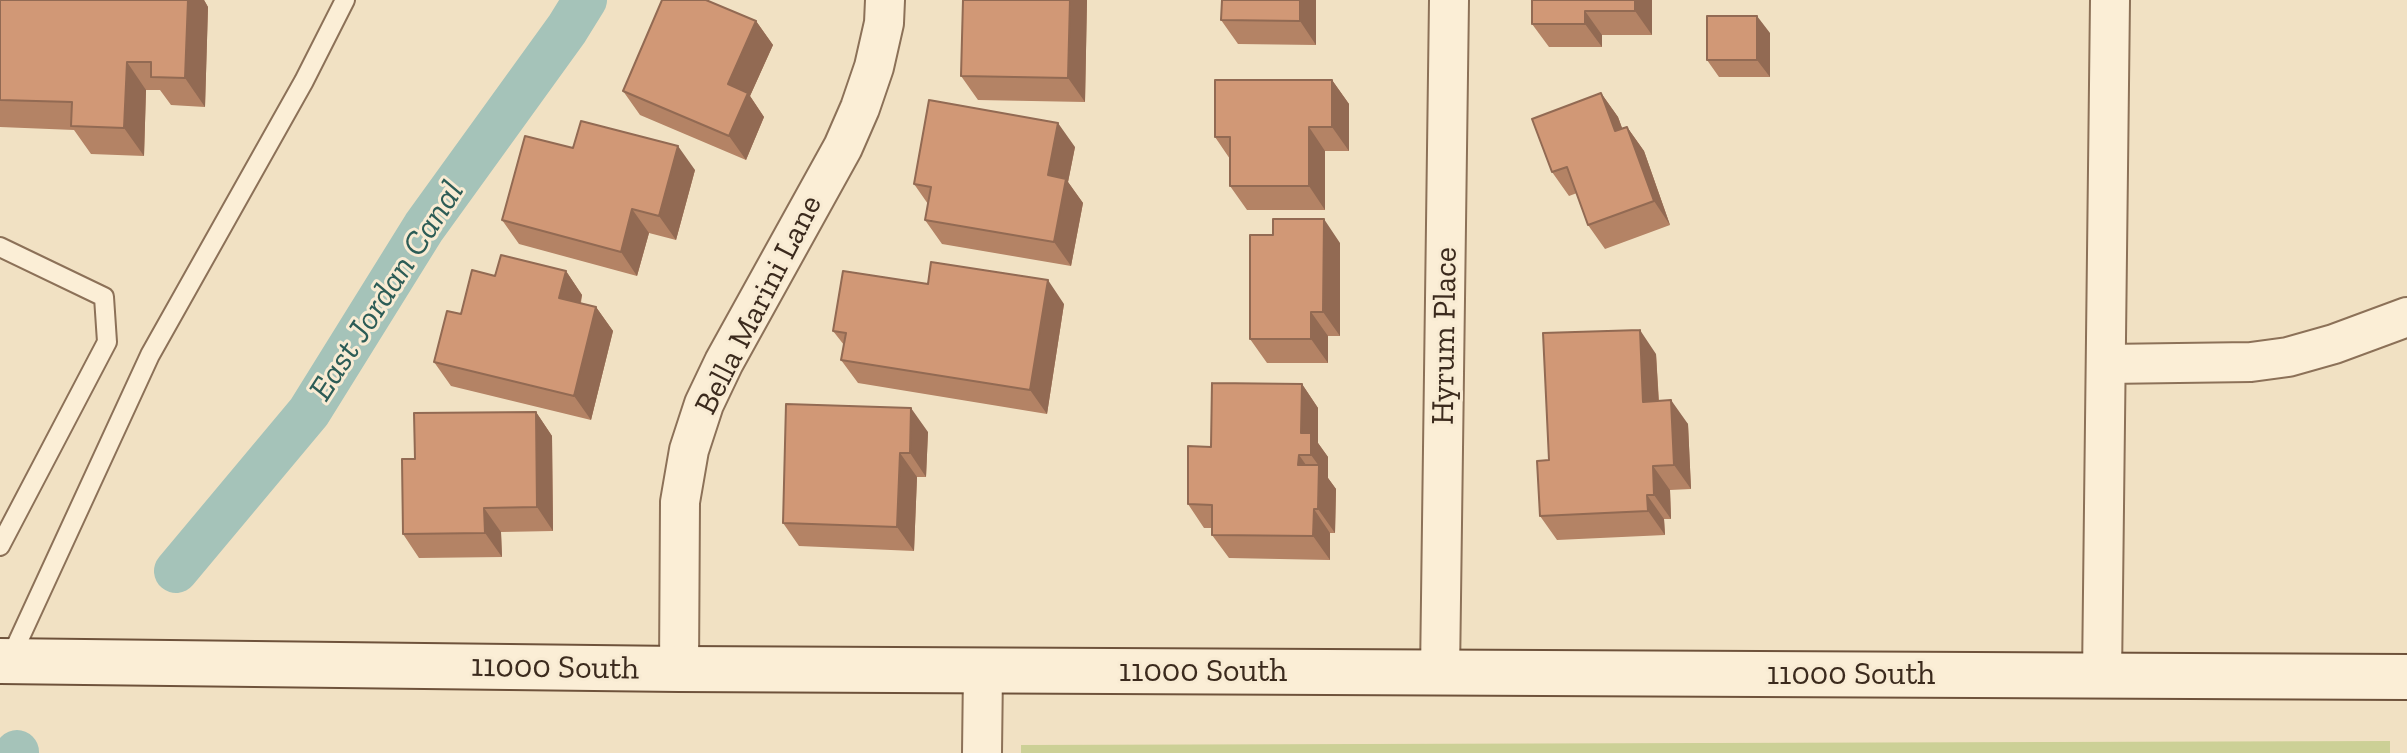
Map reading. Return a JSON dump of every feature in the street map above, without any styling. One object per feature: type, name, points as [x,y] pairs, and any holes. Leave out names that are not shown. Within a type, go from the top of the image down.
[{"type":"street","name":"Bella Marini Lane","points":[[679,669],[680,502],[689,450],[704,404],[724,362],[843,147],[860,108],[874,67],[884,23],[885,0]]},
{"type":"street","name":"Hyrum Place","points":[[1440,673],[1449,0]]},
{"type":"street","points":[[2102,676],[2110,0]]},
{"type":"street","points":[[2106,364],[2215,364],[2264,360],[2334,344],[2407,317]]},
{"type":"street","name":"11000 South","points":[[5,661],[679,669],[2407,677]]},
{"type":"street","points":[[982,753],[983,671]]},
{"type":"lane","points":[[5,661],[150,355],[304,81],[345,0]]},
{"type":"lane","points":[[0,247],[104,297],[107,342],[0,546]]},
{"type":"green space","points":[[2390,741],[2390,753],[1021,753],[1021,745]]},
{"type":"building","points":[[0,0],[188,0],[185,78],[151,77],[151,62],[127,62],[124,128],[71,126],[72,102],[0,100]]},
{"type":"building","points":[[662,0],[706,0],[756,21],[728,84],[748,93],[729,136],[623,91]]},
{"type":"building","points":[[963,0],[1070,0],[1068,78],[961,76]]},
{"type":"building","points":[[1222,0],[1300,0],[1300,21],[1221,20]]},
{"type":"building","points":[[1532,0],[1635,0],[1635,11],[1585,11],[1585,24],[1532,24]]},
{"type":"building","points":[[1707,16],[1757,16],[1757,60],[1707,60]]},
{"type":"building","points":[[1215,80],[1332,80],[1332,127],[1309,127],[1309,186],[1230,186],[1230,137],[1215,137]]},
{"type":"building","points":[[1601,93],[1615,131],[1627,127],[1654,201],[1588,225],[1567,167],[1552,172],[1532,119]]},
{"type":"building","points":[[929,100],[1058,123],[1048,175],[1066,179],[1054,242],[925,220],[931,187],[914,184]]},
{"type":"building","points":[[581,121],[678,146],[659,216],[632,209],[621,252],[502,220],[525,136],[573,148]]},
{"type":"building","points":[[1273,219],[1324,219],[1323,312],[1311,312],[1311,339],[1250,339],[1250,235],[1273,235]]},
{"type":"building","points":[[501,255],[566,271],[559,298],[596,307],[574,396],[434,362],[447,311],[461,314],[472,270],[495,276]]},
{"type":"building","points":[[931,262],[1048,280],[1030,390],[841,360],[846,333],[833,331],[843,271],[928,284]]},
{"type":"building","points":[[1640,330],[1643,402],[1671,400],[1674,465],[1653,466],[1654,495],[1647,495],[1648,511],[1540,516],[1537,461],[1549,460],[1543,333]]},
{"type":"building","points":[[1212,383],[1302,384],[1301,433],[1311,433],[1311,455],[1299,455],[1298,465],[1319,465],[1318,509],[1314,509],[1313,536],[1212,535],[1212,505],[1188,504],[1188,446],[1211,447]]},
{"type":"building","points":[[786,404],[911,408],[910,453],[900,453],[897,527],[783,523]]},
{"type":"building","points":[[536,412],[537,507],[484,508],[485,533],[403,534],[402,459],[415,459],[414,413]]},
{"type":"waterway","name":"East Jordan Canal","points":[[176,571],[309,412],[424,227],[585,0]]}]
